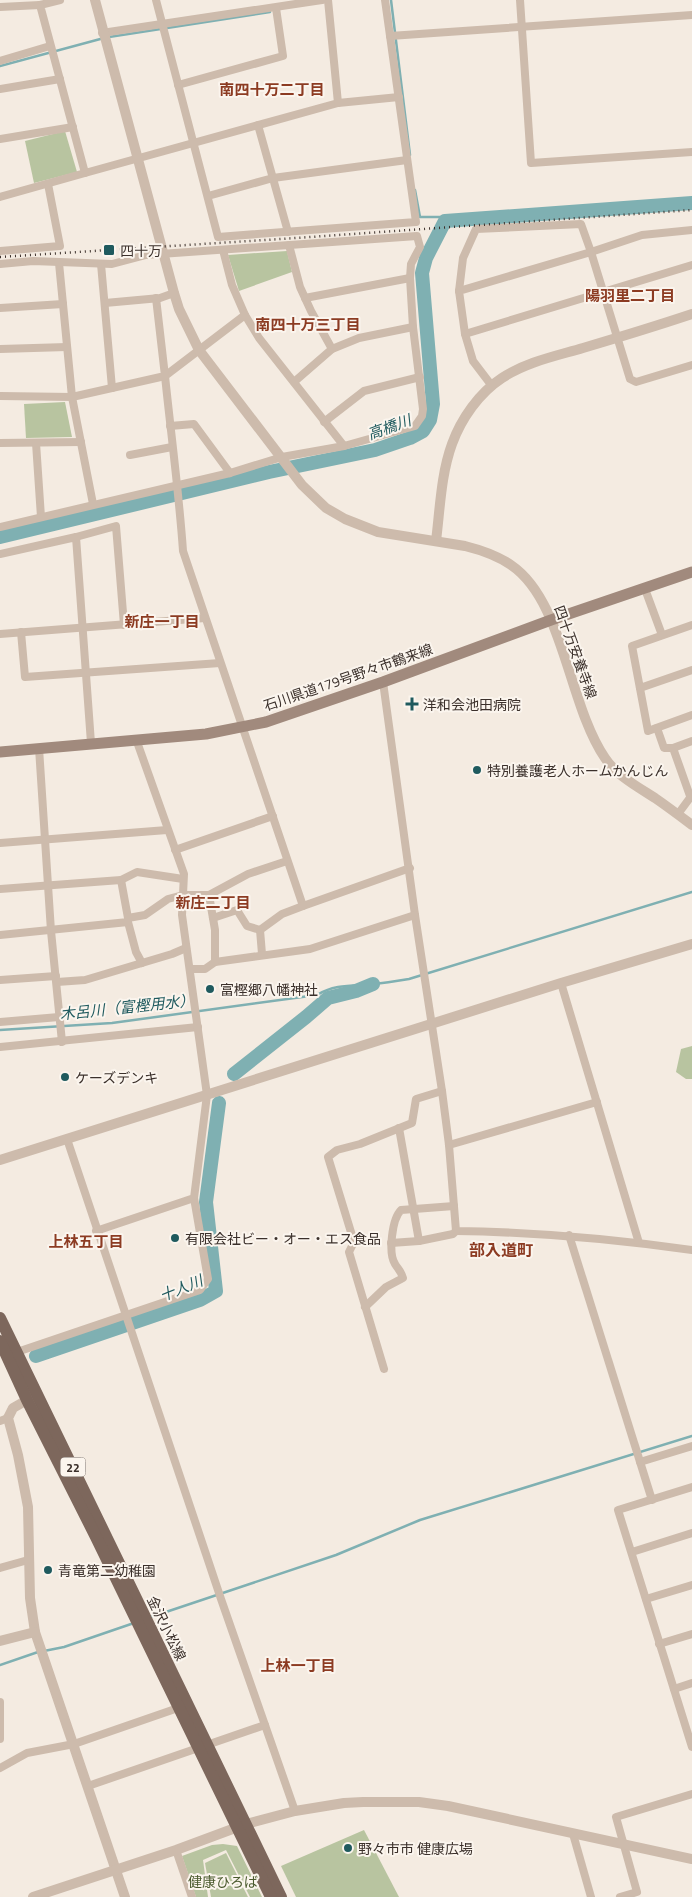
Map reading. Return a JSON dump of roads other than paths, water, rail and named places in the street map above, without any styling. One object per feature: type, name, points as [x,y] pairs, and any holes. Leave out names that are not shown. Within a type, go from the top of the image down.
[{"type":"main road","name":"石川県道179号野々市鶴来線","points":[[0,752],[206,734],[266,722],[383,682],[551,620],[692,572]]},
{"type":"main road","name":"金沢小松線","points":[[0,1318],[8,1355],[27,1400],[142,1621],[178,1708],[198,1737]]},
{"type":"main road","name":"金沢小松線","points":[[0,1341],[142,1621],[241,1826],[281,1897]]},
{"type":"main road","name":"金沢小松線","points":[[241,1826],[270,1897]]},
{"type":"street","points":[[0,7],[40,5],[60,0]]},
{"type":"street","name":"四十万安養寺線","points":[[95,0],[103,37],[179,309],[199,350],[285,460],[296,477],[326,508],[360,526],[378,532],[478,550],[511,565],[528,580],[542,600],[551,620],[583,713],[593,738],[605,760],[620,775],[678,814],[692,826]]},
{"type":"street","points":[[156,0],[218,237],[416,222],[399,97],[394,36],[385,0]]},
{"type":"street","points":[[103,37],[322,0]]},
{"type":"street","points":[[328,0],[338,103]]},
{"type":"street","points":[[520,0],[531,163],[692,152]]},
{"type":"street","points":[[40,5],[85,172]]},
{"type":"street","points":[[178,86],[282,56],[276,8]]},
{"type":"street","points":[[394,36],[692,16]]},
{"type":"street","points":[[0,60],[51,50]]},
{"type":"street","points":[[0,89],[60,80]]},
{"type":"street","points":[[0,197],[338,103],[399,97]]},
{"type":"street","points":[[258,125],[288,232]]},
{"type":"street","points":[[0,139],[72,127]]},
{"type":"street","points":[[208,196],[273,178],[407,160]]},
{"type":"street","points":[[0,251],[60,246],[48,184]]},
{"type":"street","points":[[492,386],[473,361],[465,334],[459,291],[464,258],[476,229],[581,224],[630,379],[636,382],[692,365]]},
{"type":"street","points":[[459,291],[642,235],[692,230]]},
{"type":"street","points":[[0,264],[33,261],[112,264],[146,255],[417,236],[420,247],[411,264],[410,278],[413,327],[423,409],[422,416],[415,426],[344,446],[0,527]]},
{"type":"street","points":[[289,245],[305,298],[332,349]]},
{"type":"street","points":[[223,250],[232,285],[245,315],[259,338],[344,446]]},
{"type":"street","points":[[59,263],[72,397],[93,504]]},
{"type":"street","points":[[101,264],[112,388]]},
{"type":"street","points":[[465,334],[692,266]]},
{"type":"street","points":[[305,298],[410,278]]},
{"type":"street","points":[[105,303],[156,298],[174,292]]},
{"type":"street","points":[[156,298],[176,487],[180,507],[183,551],[303,906]]},
{"type":"street","points":[[0,308],[63,304]]},
{"type":"street","points":[[436,541],[446,462],[451,445],[457,431],[470,411],[492,386],[502,378],[533,363],[692,314]]},
{"type":"street","points":[[0,396],[72,397],[165,376],[245,315]]},
{"type":"street","points":[[294,382],[332,349],[359,338],[413,327]]},
{"type":"street","points":[[0,350],[67,347]]},
{"type":"street","points":[[324,422],[364,390],[420,377]]},
{"type":"street","points":[[170,426],[194,424],[230,473]]},
{"type":"street","points":[[0,443],[81,442]]},
{"type":"street","points":[[36,443],[41,517]]},
{"type":"street","points":[[130,455],[172,447]]},
{"type":"street","points":[[0,554],[116,526],[124,625]]},
{"type":"street","points":[[76,537],[91,743]]},
{"type":"street","points":[[645,589],[662,635]]},
{"type":"street","points":[[0,634],[205,618]]},
{"type":"street","points":[[692,625],[632,646],[648,731],[692,716]]},
{"type":"street","points":[[21,632],[25,677],[220,664]]},
{"type":"street","points":[[640,688],[692,670]]},
{"type":"street","points":[[383,682],[415,915],[442,1091],[449,1145],[456,1231]]},
{"type":"street","points":[[657,728],[664,748],[672,748],[692,741]]},
{"type":"street","points":[[8,1355],[127,1317],[200,1290],[208,1279],[194,1198],[207,1095],[182,915],[184,879],[136,739]]},
{"type":"street","points":[[39,748],[51,931],[62,1042]]},
{"type":"street","points":[[672,748],[691,796],[678,814]]},
{"type":"street","points":[[175,850],[273,816]]},
{"type":"street","points":[[0,844],[166,830]]},
{"type":"street","points":[[0,935],[51,931],[128,920],[145,915],[168,899],[183,895],[209,895],[248,874],[287,861]]},
{"type":"street","points":[[260,930],[282,914],[410,868]]},
{"type":"street","points":[[0,889],[121,880],[136,872],[184,879]]},
{"type":"street","points":[[121,880],[136,952],[142,963]]},
{"type":"street","points":[[209,895],[215,930],[215,962]]},
{"type":"street","points":[[213,918],[237,910],[248,926],[260,930]]},
{"type":"street","points":[[191,969],[205,969],[215,962],[241,960],[262,954],[310,949],[415,915]]},
{"type":"street","points":[[260,930],[262,954]]},
{"type":"street","points":[[0,1160],[561,983],[692,944]]},
{"type":"street","points":[[0,980],[85,980],[186,948]]},
{"type":"street","points":[[561,983],[639,1243]]},
{"type":"street","points":[[0,1022],[60,1020]]},
{"type":"street","points":[[0,1047],[198,1027]]},
{"type":"street","points":[[384,1369],[349,1252],[354,1242],[328,1158],[337,1150],[360,1144],[412,1123],[416,1099],[442,1091]]},
{"type":"street","points":[[449,1145],[598,1102]]},
{"type":"street","points":[[399,1128],[419,1241]]},
{"type":"street","points":[[67,1140],[96,1231],[131,1328],[220,1595],[295,1811]]},
{"type":"street","points":[[96,1231],[194,1198]]},
{"type":"street","points":[[365,1307],[386,1287],[403,1278],[401,1270],[394,1263],[391,1243],[397,1214],[401,1210],[454,1206]]},
{"type":"street","points":[[391,1243],[419,1241],[453,1234],[456,1231],[510,1231],[569,1235],[692,1250]]},
{"type":"street","points":[[569,1235],[652,1500]]},
{"type":"street","points":[[27,1400],[13,1408],[4,1420],[18,1455],[28,1507],[30,1598],[35,1632],[125,1897]]},
{"type":"street","points":[[640,1460],[692,1446]]},
{"type":"street","points":[[692,1487],[618,1510],[659,1644],[690,1733],[692,1747]]},
{"type":"street","points":[[632,1552],[692,1533]]},
{"type":"street","points":[[0,1568],[28,1560]]},
{"type":"street","points":[[646,1599],[692,1585]]},
{"type":"street","points":[[0,1642],[35,1632]]},
{"type":"street","points":[[659,1644],[692,1634]]},
{"type":"street","points":[[674,1689],[692,1684]]},
{"type":"street","points":[[0,1702],[0,1739]]},
{"type":"street","points":[[0,1768],[27,1753],[74,1744],[178,1708]]},
{"type":"street","points":[[88,1786],[265,1725]]},
{"type":"street","points":[[620,1897],[637,1892],[616,1818],[692,1794]]},
{"type":"street","points":[[34,1897],[176,1850],[241,1826],[295,1811],[344,1803],[419,1802],[482,1812],[573,1834],[692,1859]]},
{"type":"street","points":[[573,1834],[591,1897]]},
{"type":"street","points":[[176,1850],[192,1897]]},
{"type":"waterway","points":[[391,0],[410,155]]},
{"type":"waterway","points":[[109,37],[270,12]]},
{"type":"waterway","points":[[0,66],[104,38]]},
{"type":"waterway","points":[[415,190],[420,217],[441,217],[445,221]]},
{"type":"waterway","name":"高橋川","points":[[0,537],[269,472],[375,450],[410,438],[423,431],[430,420],[433,404],[422,273],[426,258],[445,221],[692,203]]},
{"type":"waterway","name":"木呂川（富樫用水）","points":[[0,1030],[112,1023],[317,995],[324,991],[344,986],[378,984],[409,979],[692,892]]},
{"type":"waterway","name":"十人川","points":[[234,1074],[328,998],[356,991],[373,984]]},
{"type":"waterway","name":"十人川","points":[[36,1356],[200,1300],[216,1291],[206,1202],[219,1103]]},
{"type":"waterway","points":[[151,1617],[336,1555],[420,1520],[692,1436]]},
{"type":"waterway","points":[[44,1651],[64,1647],[134,1623]]},
{"type":"waterway","points":[[0,1665],[38,1652]]},
{"type":"railway","points":[[0,257],[692,210]]},
{"type":"place","name":"四十万","points":[[109,250]]},
{"type":"place","name":"洋和会池田病院","points":[[412,704]]},
{"type":"place","name":"特別養護老人ホームかんじん","points":[[477,770]]},
{"type":"place","name":"富樫郷八幡神社","points":[[210,989]]},
{"type":"place","name":"ケーズデンキ","points":[[65,1077]]},
{"type":"place","name":"有限会社ビー・オー・エス食品","points":[[175,1238]]},
{"type":"place","name":"青竜第二幼稚園","points":[[48,1570]]},
{"type":"place","name":"野々市市 健康広場","points":[[348,1848]]},
{"type":"district","name":"南四十万二丁目","points":[[272,89]]},
{"type":"district","name":"陽羽里二丁目","points":[[630,295]]},
{"type":"district","name":"南四十万三丁目","points":[[308,324]]},
{"type":"district","name":"新庄一丁目","points":[[162,621]]},
{"type":"district","name":"新庄二丁目","points":[[213,902]]},
{"type":"district","name":"上林五丁目","points":[[86,1241]]},
{"type":"district","name":"部入道町","points":[[501,1250]]},
{"type":"district","name":"上林一丁目","points":[[298,1665]]},
{"type":"park label","name":"健康ひろば","points":[[223,1881]]}]
